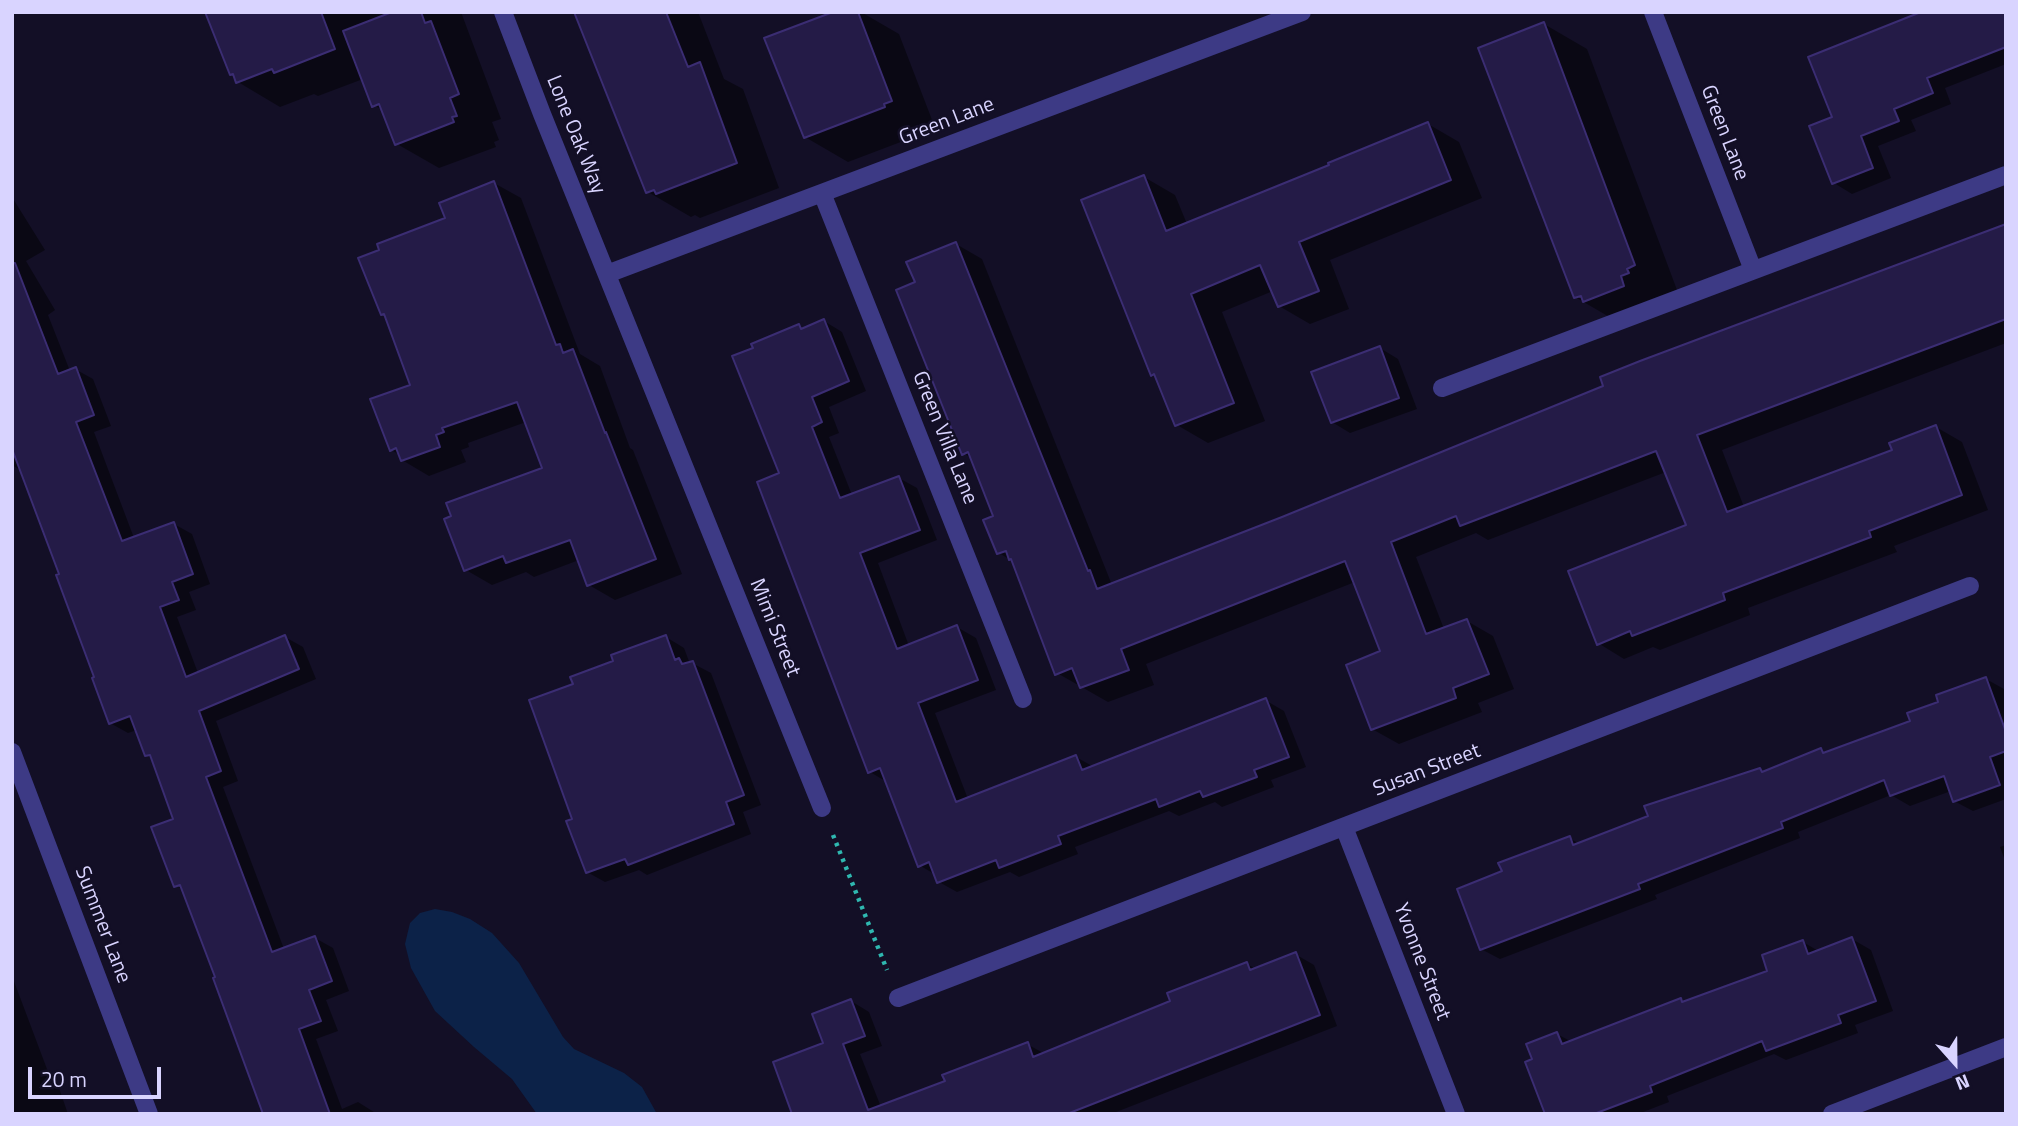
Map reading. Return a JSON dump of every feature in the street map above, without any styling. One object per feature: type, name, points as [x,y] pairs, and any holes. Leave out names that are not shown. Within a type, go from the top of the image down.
[{"type":"street","name":"Lone Oak Way","points":[[503,12],[607,274]]},
{"type":"street","name":"Green Lane","points":[[607,274],[1303,12]]},
{"type":"street","name":"Green Lane","points":[[1653,12],[1753,270]]},
{"type":"street","points":[[1442,388],[2006,174]]},
{"type":"street","name":"Green Villa Lane","points":[[822,193],[1023,699]]},
{"type":"street","name":"Mimi Street","points":[[607,274],[822,808]]},
{"type":"street","name":"Susan Street","points":[[898,998],[1970,586]]},
{"type":"street","name":"Summer Lane","points":[[12,752],[149,1114]]},
{"type":"street","name":"Yvonne Street","points":[[1344,827],[1456,1114]]},
{"type":"street","points":[[1832,1114],[2006,1047]]},
{"type":"path","points":[[822,808],[898,998]]},
{"type":"water","points":[[435,909],[470,919],[492,933],[519,963],[563,1037],[574,1049],[624,1073],[642,1087],[657,1114],[537,1114],[512,1079],[435,1011],[411,968],[405,944],[410,923],[420,913]]},
{"type":"building","points":[[205,12],[321,12],[335,49],[274,73],[272,69],[236,83],[233,74],[230,75]]},
{"type":"building","points":[[392,12],[421,12],[425,23],[431,21],[459,94],[450,98],[457,116],[452,117],[454,122],[395,145],[379,104],[372,107],[343,31]]},
{"type":"building","points":[[574,12],[666,12],[688,67],[700,62],[737,163],[656,194],[654,190],[646,193]]},
{"type":"building","points":[[833,12],[858,12],[892,101],[884,104],[885,107],[804,138],[764,38]]},
{"type":"building","points":[[1921,12],[2006,12],[2006,47],[1927,78],[1933,93],[1894,109],[1899,121],[1861,136],[1873,168],[1832,184],[1809,126],[1832,117],[1808,57]]},
{"type":"building","points":[[1544,22],[1635,265],[1627,269],[1629,273],[1621,276],[1624,286],[1583,302],[1581,296],[1574,298],[1478,48]]},
{"type":"building","points":[[1428,122],[1451,180],[1299,242],[1319,291],[1278,307],[1260,265],[1191,294],[1234,403],[1175,426],[1154,374],[1151,376],[1081,200],[1144,175],[1166,231]]},
{"type":"building","points":[[494,181],[556,345],[560,344],[563,353],[573,349],[656,559],[587,586],[570,540],[506,563],[503,556],[464,571],[444,519],[451,516],[446,503],[542,468],[517,402],[442,428],[444,432],[436,435],[440,447],[401,461],[396,448],[390,451],[370,399],[410,385],[384,314],[381,315],[358,258],[379,250],[377,244],[445,218],[439,203]]},
{"type":"building","points":[[2006,224],[2006,319],[1697,435],[1727,512],[1892,450],[1889,443],[1936,425],[1962,495],[1869,531],[1871,537],[1723,593],[1725,600],[1632,636],[1630,631],[1597,645],[1568,571],[1686,525],[1656,451],[1460,526],[1456,516],[1391,542],[1426,634],[1467,619],[1489,674],[1453,688],[1456,698],[1371,730],[1346,665],[1380,651],[1345,561],[1121,649],[1129,670],[1080,688],[1072,668],[1055,675],[1011,559],[1009,560],[1006,551],[997,554],[983,520],[993,516],[968,452],[962,455],[896,290],[915,282],[906,262],[956,242],[1097,589],[1603,386],[1600,377]]},
{"type":"building","points":[[12,263],[15,263],[58,374],[76,367],[94,415],[76,422],[122,541],[174,522],[193,574],[172,582],[179,600],[160,607],[186,677],[285,635],[299,669],[199,711],[221,771],[206,777],[272,952],[315,936],[332,981],[309,990],[321,1021],[299,1029],[330,1114],[263,1114],[180,885],[174,887],[151,827],[173,819],[150,755],[145,756],[130,716],[109,724],[56,575],[59,574],[12,449]]},
{"type":"building","points":[[824,319],[849,381],[812,397],[822,422],[812,427],[840,498],[899,476],[920,530],[860,553],[897,649],[957,625],[978,680],[918,703],[956,802],[1076,755],[1082,770],[1266,698],[1289,757],[1254,770],[1257,777],[1203,797],[1200,791],[1159,807],[1156,799],[1058,836],[1061,844],[999,868],[996,860],[937,883],[929,862],[918,867],[880,768],[868,773],[757,482],[779,473],[732,356],[753,348],[751,344],[799,324],[801,329]]},
{"type":"building","points":[[1380,346],[1399,398],[1331,423],[1311,372]]},
{"type":"building","points":[[666,635],[675,660],[679,658],[682,664],[693,661],[744,795],[726,802],[734,824],[628,865],[625,859],[586,873],[566,821],[572,819],[529,700],[573,684],[570,677],[613,661],[611,655]]},
{"type":"building","points":[[1986,677],[2006,732],[2006,751],[1990,757],[2000,785],[1953,802],[1944,776],[1890,796],[1884,780],[1781,822],[1783,828],[1638,884],[1640,889],[1480,950],[1457,889],[1502,871],[1498,863],[1570,836],[1573,845],[1648,816],[1644,806],[1760,768],[1762,772],[1821,748],[1823,753],[1910,721],[1907,713],[1938,702],[1936,695]]},
{"type":"building","points":[[1852,937],[1876,1001],[1838,1015],[1841,1023],[1766,1051],[1762,1041],[1650,1086],[1652,1092],[1594,1114],[1545,1114],[1525,1062],[1532,1059],[1526,1044],[1557,1032],[1562,1044],[1681,998],[1682,1002],[1767,971],[1762,955],[1803,940],[1808,954]]},
{"type":"building","points":[[1296,952],[1320,1015],[1067,1114],[792,1114],[773,1062],[823,1043],[812,1014],[851,999],[865,1036],[843,1044],[868,1110],[945,1081],[942,1075],[1028,1042],[1033,1057],[1170,1001],[1167,993],[1247,962],[1250,970]]}]
